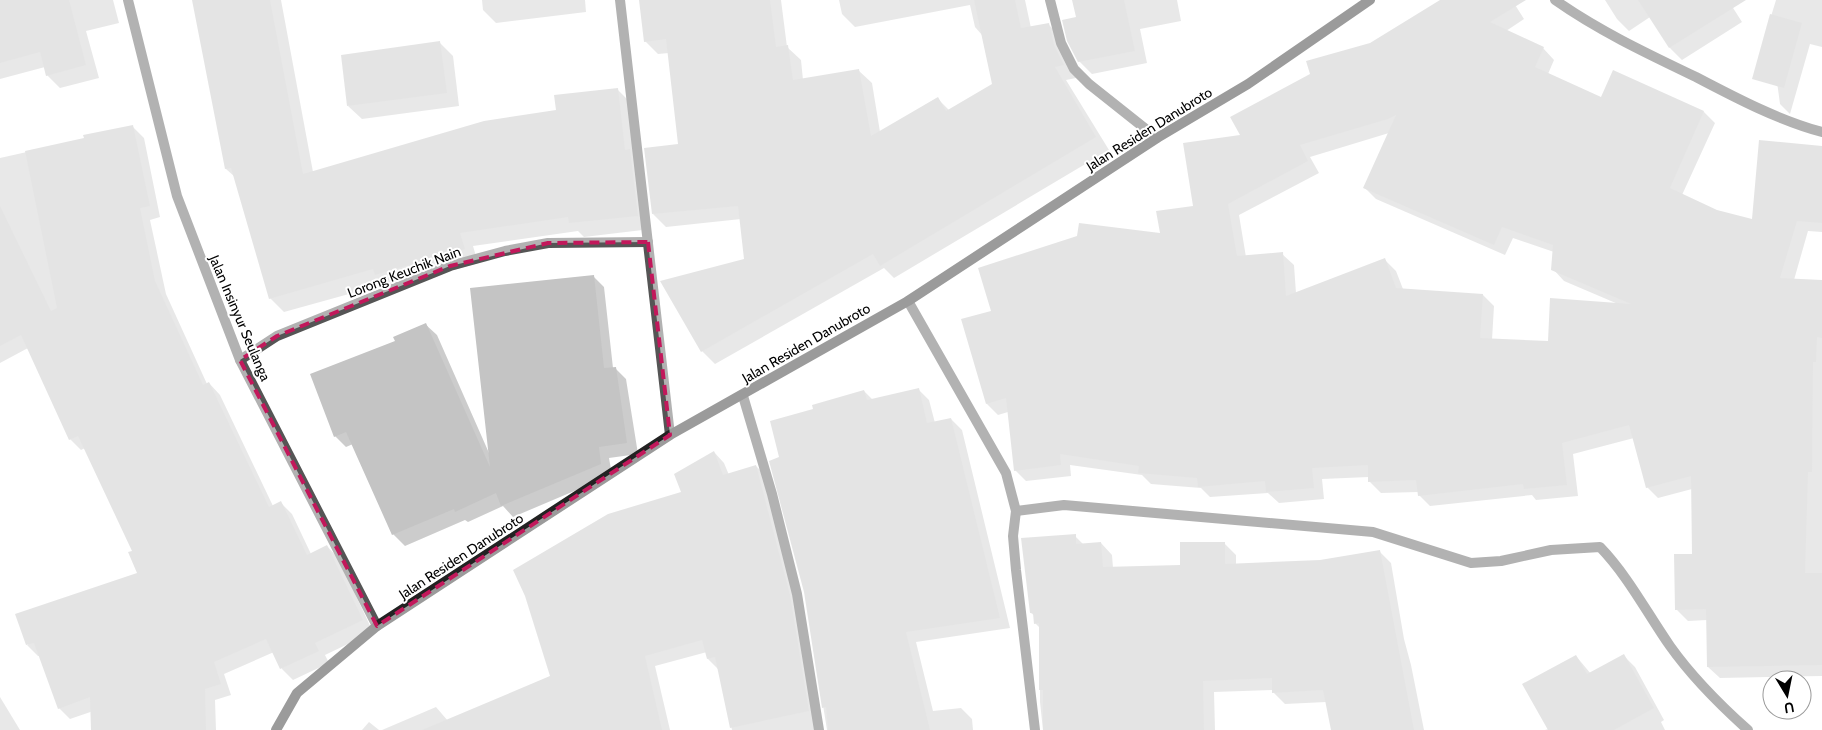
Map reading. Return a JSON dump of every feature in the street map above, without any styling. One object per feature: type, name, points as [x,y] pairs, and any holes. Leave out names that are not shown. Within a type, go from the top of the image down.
[{"type":"street","name":"Jalan Insinyur Seulanga","points":[[128,0],[177,196],[240,360],[377,626]]},
{"type":"street","points":[[620,0],[670,435]]},
{"type":"street","points":[[1050,0],[1061,43],[1074,69],[1089,84],[1157,138]]},
{"type":"street","name":"Jalan Residen Danubroto","points":[[276,730],[297,693],[377,626],[670,435],[743,396],[908,301],[1157,138],[1248,84],[1370,0]]},
{"type":"street","points":[[1555,0],[1618,39],[1750,105],[1822,132]]},
{"type":"street","name":"Lorong Keuchik Nain","points":[[240,360],[277,336],[450,266],[548,242],[648,242]]},
{"type":"street","points":[[908,301],[1006,473],[1016,511],[1013,536],[1034,730]]},
{"type":"street","points":[[743,396],[772,494],[797,594],[819,730]]},
{"type":"street","points":[[1016,511],[1064,505],[1373,532],[1471,563],[1500,561],[1551,550],[1600,547],[1612,560],[1671,648],[1700,682],[1748,730]]},
{"type":"highlighted area","points":[[648,242],[670,435],[377,626],[240,360],[277,336],[450,266],[548,243]]},
{"type":"building","points":[[0,0],[69,0],[86,65],[46,76],[40,52],[0,63]]},
{"type":"building","points":[[192,0],[270,0],[303,174],[484,121],[556,110],[554,95],[618,88],[625,150],[630,149],[638,216],[569,223],[568,217],[460,233],[465,249],[375,275],[373,269],[269,299],[231,168],[225,169]]},
{"type":"building","points":[[639,0],[770,0],[776,47],[788,45],[793,80],[859,69],[871,136],[938,97],[946,111],[992,84],[974,0],[1015,0],[1021,28],[1049,23],[1054,45],[1064,65],[1055,67],[1096,137],[880,266],[873,254],[701,352],[660,281],[744,259],[738,206],[652,214],[644,148],[678,144],[666,39],[644,42]]},
{"type":"building","points":[[1072,0],[1124,0],[1135,51],[1078,62],[1067,41],[1062,20],[1076,17]]},
{"type":"building","points":[[1440,0],[1526,0],[1490,22],[1544,47],[1535,67],[1601,97],[1613,70],[1704,111],[1670,188],[1717,210],[1752,219],[1759,140],[1822,146],[1822,223],[1797,221],[1780,278],[1822,280],[1822,338],[1817,337],[1816,362],[1813,362],[1812,472],[1808,472],[1805,573],[1822,573],[1822,665],[1707,667],[1706,609],[1675,610],[1674,554],[1692,554],[1691,476],[1646,488],[1629,425],[1562,443],[1567,485],[1524,489],[1523,484],[1418,496],[1416,480],[1368,482],[1368,465],[1312,468],[1314,488],[1266,492],[1265,481],[1198,487],[1197,478],[1138,473],[1139,466],[1060,454],[1061,465],[1014,471],[1006,398],[986,404],[961,319],[991,311],[978,268],[1077,236],[1079,223],[1160,233],[1156,211],[1193,206],[1183,143],[1240,135],[1230,117],[1310,74],[1306,61],[1370,43]],"holes":[[[1396,115],[1363,188],[1494,245],[1502,227],[1553,245],[1551,270],[1631,304],[1550,298],[1548,341],[1480,338],[1483,294],[1396,288],[1385,258],[1286,296],[1283,252],[1237,256],[1228,204],[1308,161],[1300,145]]]},
{"type":"building","points":[[1638,0],[1746,0],[1669,48]]},
{"type":"building","points":[[1770,14],[1802,23],[1784,88],[1752,79]]},
{"type":"building","points":[[440,41],[447,93],[347,106],[341,55]]},
{"type":"building","points":[[133,125],[150,206],[140,208],[155,281],[203,385],[209,382],[269,507],[281,501],[307,555],[327,545],[363,620],[315,643],[319,651],[280,669],[266,639],[214,662],[221,684],[205,689],[206,730],[91,730],[90,697],[58,709],[34,643],[26,645],[15,614],[137,573],[128,552],[132,551],[78,436],[69,440],[21,335],[0,346],[0,206],[51,311],[57,308],[25,151],[84,138],[83,135]]},
{"type":"building","points":[[594,275],[604,368],[616,367],[627,443],[599,447],[601,464],[501,506],[496,493],[455,512],[454,509],[392,535],[346,432],[334,437],[310,374],[395,341],[393,337],[426,323],[490,467],[470,288]]},
{"type":"building","points":[[919,388],[927,423],[951,418],[1000,618],[906,632],[930,730],[828,730],[826,707],[822,708],[804,592],[769,461],[779,457],[770,421],[813,409],[812,405],[864,390],[867,400]]},
{"type":"building","points":[[714,451],[723,475],[756,465],[790,595],[809,711],[730,728],[715,657],[707,659],[702,640],[645,656],[662,730],[422,730],[550,676],[525,596],[513,570],[608,514],[681,492],[674,474]]},
{"type":"building","points":[[1076,534],[1076,544],[1101,542],[1103,567],[1180,565],[1180,542],[1225,542],[1225,564],[1320,560],[1380,550],[1414,730],[1331,730],[1323,690],[1272,693],[1272,678],[1203,681],[1204,730],[1043,730],[1043,690],[1039,690],[1039,623],[1034,624],[1033,613],[1030,613],[1021,538]]},
{"type":"building","points":[[1624,654],[1654,708],[1614,730],[1548,730],[1522,684],[1576,655],[1587,674]]}]
